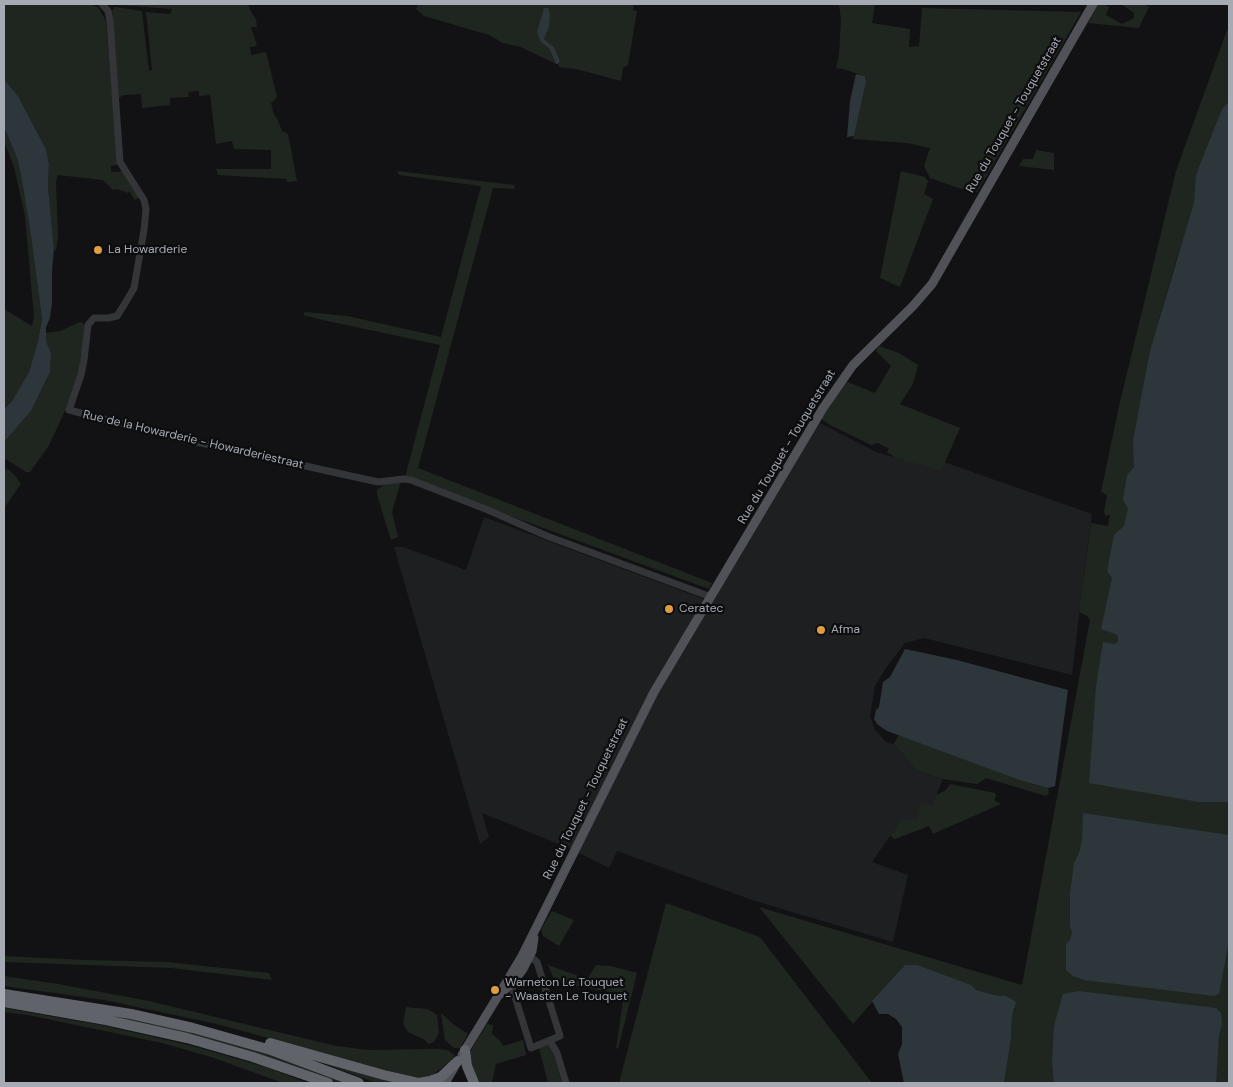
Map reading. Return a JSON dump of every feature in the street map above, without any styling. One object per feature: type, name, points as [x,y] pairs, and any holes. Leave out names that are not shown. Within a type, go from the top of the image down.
[{"type":"highway","points":[[4,994],[130,1014],[234,1040],[272,1050],[359,1083]]},
{"type":"highway","points":[[4,1002],[106,1020],[187,1038],[262,1060],[328,1083]]},
{"type":"highway","points":[[234,1040],[249,1038],[416,1083],[440,1077],[458,1062]]},
{"type":"highway","points":[[465,1050],[467,1066],[474,1083]]},
{"type":"main road","name":"Rue du Touquet - Touquetstraat","points":[[499,993],[511,984],[521,972],[537,926],[569,866],[582,834],[644,711],[833,392],[864,353],[913,306],[932,284],[1093,4]]},
{"type":"main road","name":"Rue du Touquet - Touquetstraat","points":[[445,1083],[499,993],[526,956]]},
{"type":"street","name":"Rue de la Howarderie - Howarderiestraat","points":[[102,4],[108,11],[110,22],[120,162],[144,200],[146,209],[134,288],[117,316],[94,318],[88,325],[83,368],[69,410],[90,417],[183,439],[378,482],[411,480],[488,510],[547,536],[711,597]]},
{"type":"street","points":[[511,984],[531,1048],[560,1036],[536,962],[526,956]]},
{"type":"street","points":[[550,1041],[557,1053],[566,1083]]},
{"type":"shaded area","points":[[4,4],[90,4],[98,7],[106,21],[118,165],[111,166],[111,172],[122,170],[140,197],[135,200],[129,191],[128,193],[117,189],[113,190],[103,180],[58,175],[56,182],[58,236],[56,251],[54,249],[48,186],[49,164],[46,149],[18,96],[4,79]]},
{"type":"shaded area","points":[[118,4],[248,4],[256,19],[257,27],[251,27],[257,46],[250,47],[251,55],[266,52],[277,97],[271,103],[274,115],[282,131],[288,134],[297,181],[287,182],[286,179],[218,175],[216,169],[271,169],[271,150],[234,149],[232,141],[216,144],[210,95],[199,96],[199,91],[188,92],[189,97],[170,98],[170,105],[142,108],[141,94],[124,95],[117,99],[112,11],[115,7],[142,11],[149,71],[152,70],[146,12],[170,14],[172,9]]},
{"type":"shaded area","points":[[418,4],[634,4],[633,10],[637,11],[628,65],[623,68],[621,81],[576,69],[559,67],[560,61],[554,47],[544,39],[549,27],[543,10],[537,32],[549,48],[556,64],[521,47],[503,43],[489,35],[424,16],[416,9]]},
{"type":"shaded area","points":[[839,4],[875,4],[872,23],[910,29],[909,47],[919,46],[922,8],[1081,12],[977,192],[970,192],[930,178],[924,166],[930,148],[907,143],[853,139],[866,82],[865,76],[836,68],[839,55],[841,20]]},
{"type":"shaded area","points":[[1097,4],[1109,7],[1106,15],[1122,24],[1134,18],[1134,13],[1121,4],[1144,4],[1149,7],[1139,28],[1088,23]]},
{"type":"shaded area","points":[[544,8],[548,8],[550,14],[549,27],[544,39],[554,47],[560,61],[558,64],[556,64],[549,48],[541,42],[537,32]]},
{"type":"shaded area","points":[[1227,30],[1229,31],[1229,1083],[1004,1083],[1011,1039],[1012,1017],[1015,1009],[1006,996],[976,990],[905,965],[853,1024],[759,907],[1022,985],[1090,620],[1079,612],[1091,523],[1108,526],[1110,515],[1105,516],[1104,511],[1107,495],[1101,492],[1119,406],[1176,171]],"holes":[[[1180,247],[1143,389],[1150,350]]]},
{"type":"shaded area","points":[[856,74],[865,76],[866,82],[854,136],[847,137],[850,101]]},
{"type":"shaded area","points":[[4,79],[18,96],[46,149],[49,164],[48,186],[54,249],[52,303],[50,318],[46,327],[46,341],[51,353],[50,372],[31,411],[4,442],[4,409],[12,401],[29,372],[42,319],[21,175],[17,158],[4,127]]},
{"type":"shaded area","points":[[1229,102],[1229,802],[1199,802],[1089,783],[1096,686],[1103,642],[1115,644],[1118,642],[1118,636],[1101,629],[1112,578],[1107,571],[1114,535],[1124,526],[1128,508],[1123,500],[1127,475],[1134,467],[1133,441],[1150,350],[1194,203],[1196,175],[1222,109]]},
{"type":"shaded area","points":[[4,127],[17,158],[21,175],[42,319],[29,372],[12,401],[4,409],[4,309],[32,326],[34,317],[25,216],[14,167],[4,141]]},
{"type":"shaded area","points":[[1036,150],[1054,153],[1054,170],[1019,166],[1023,159],[1033,159]]},
{"type":"shaded area","points":[[397,171],[514,185],[515,189],[493,188],[418,468],[712,583],[709,589],[405,477],[440,345],[303,315],[305,312],[347,316],[441,337],[481,186],[399,175]]},
{"type":"shaded area","points":[[901,171],[925,177],[928,181],[924,194],[933,199],[900,287],[880,278]]},
{"type":"shaded area","points":[[81,322],[84,324],[85,329],[82,358],[66,409],[48,447],[30,472],[26,472],[4,458],[4,442],[31,411],[50,372],[51,353],[46,341],[46,333],[61,331]]},
{"type":"shaded area","points":[[879,346],[899,353],[918,365],[913,384],[900,404],[960,428],[941,471],[896,458],[887,452],[889,449],[878,443],[871,445],[821,419],[845,381],[875,393],[891,366],[876,351]]},
{"type":"shaded area","points":[[818,422],[876,452],[940,470],[944,462],[1092,514],[1072,675],[924,638],[905,643],[875,686],[870,716],[875,730],[886,742],[894,744],[917,771],[943,779],[932,806],[917,820],[901,820],[872,862],[908,875],[893,942],[755,901],[617,851],[609,868],[571,849],[482,813],[489,837],[480,844],[394,547],[403,547],[466,570],[484,517],[712,602]]},
{"type":"shaded area","points":[[7,468],[21,484],[4,508],[4,471]]},
{"type":"shaded area","points":[[401,481],[392,512],[398,537],[391,540],[377,490],[385,484]]},
{"type":"shaded area","points":[[905,649],[957,660],[1068,690],[1055,786],[1048,788],[1019,780],[887,731],[877,724],[874,719],[876,710],[879,707],[883,682],[890,677]]},
{"type":"shaded area","points":[[899,735],[1019,780],[1048,788],[1049,793],[1046,796],[986,778],[977,784],[943,779],[917,771],[894,744]]},
{"type":"shaded area","points":[[950,784],[995,793],[994,800],[1001,804],[933,834],[929,826],[895,839],[890,836],[901,820],[917,820],[921,803],[932,806],[936,795],[946,790]]},
{"type":"shaded area","points":[[1083,813],[1229,835],[1229,940],[1219,994],[1214,996],[1084,980],[1073,976],[1066,970],[1066,944],[1070,940],[1072,933],[1070,926],[1070,894],[1074,863],[1082,840]]},
{"type":"shaded area","points":[[666,903],[760,937],[872,1083],[619,1083]]},
{"type":"shaded area","points":[[552,911],[574,920],[559,946],[543,936],[541,929]]},
{"type":"shaded area","points":[[4,956],[167,962],[269,973],[272,980],[171,968],[4,962]]},
{"type":"shaded area","points":[[548,965],[587,979],[596,965],[611,966],[637,973],[618,1049],[616,1048],[624,995],[555,982]]},
{"type":"shaded area","points":[[905,965],[917,965],[971,985],[976,990],[1006,996],[1016,1002],[1012,1017],[1011,1039],[1004,1083],[904,1083],[898,1054],[902,1044],[902,1027],[896,1019],[888,1014],[879,1014],[872,1001]]},
{"type":"shaded area","points":[[4,976],[149,1001],[336,1046],[369,1050],[437,1049],[447,1050],[455,1055],[450,1062],[432,1075],[418,1079],[217,1024],[104,1000],[4,986]]},
{"type":"shaded area","points":[[1079,991],[1216,1008],[1221,1013],[1222,1024],[1219,1035],[1216,1083],[1054,1083],[1052,1062],[1054,1026],[1063,994]]},
{"type":"shaded area","points":[[4,996],[121,1015],[233,1043],[294,1062],[349,1083],[339,1083],[282,1062]]},
{"type":"shaded area","points":[[406,1007],[427,1009],[437,1015],[439,1033],[434,1042],[428,1044],[425,1040],[408,1032],[403,1024]]},
{"type":"shaded area","points":[[4,1008],[101,1025],[189,1045],[266,1067],[308,1083],[283,1083],[211,1057],[162,1043],[28,1015],[4,1012]]},
{"type":"shaded area","points":[[441,1013],[468,1034],[460,1048],[454,1048],[445,1040]]},
{"type":"shaded area","points":[[487,1024],[493,1025],[492,1034],[503,1046],[523,1040],[526,1055],[496,1064],[492,1083],[478,1083],[468,1055]]},
{"type":"shaded area","points":[[549,1044],[562,1083],[548,1083],[539,1048]]},
{"type":"shaded area","points":[[299,1054],[406,1083],[376,1083]]},
{"type":"place","name":"La Howarderie","points":[[98,250]]},
{"type":"place","name":"Ceratec","points":[[669,609]]},
{"type":"place","name":"Afma","points":[[821,630]]},
{"type":"place","name":"Warneton Le Touquet - Waasten Le Touquet","points":[[495,990]]}]
